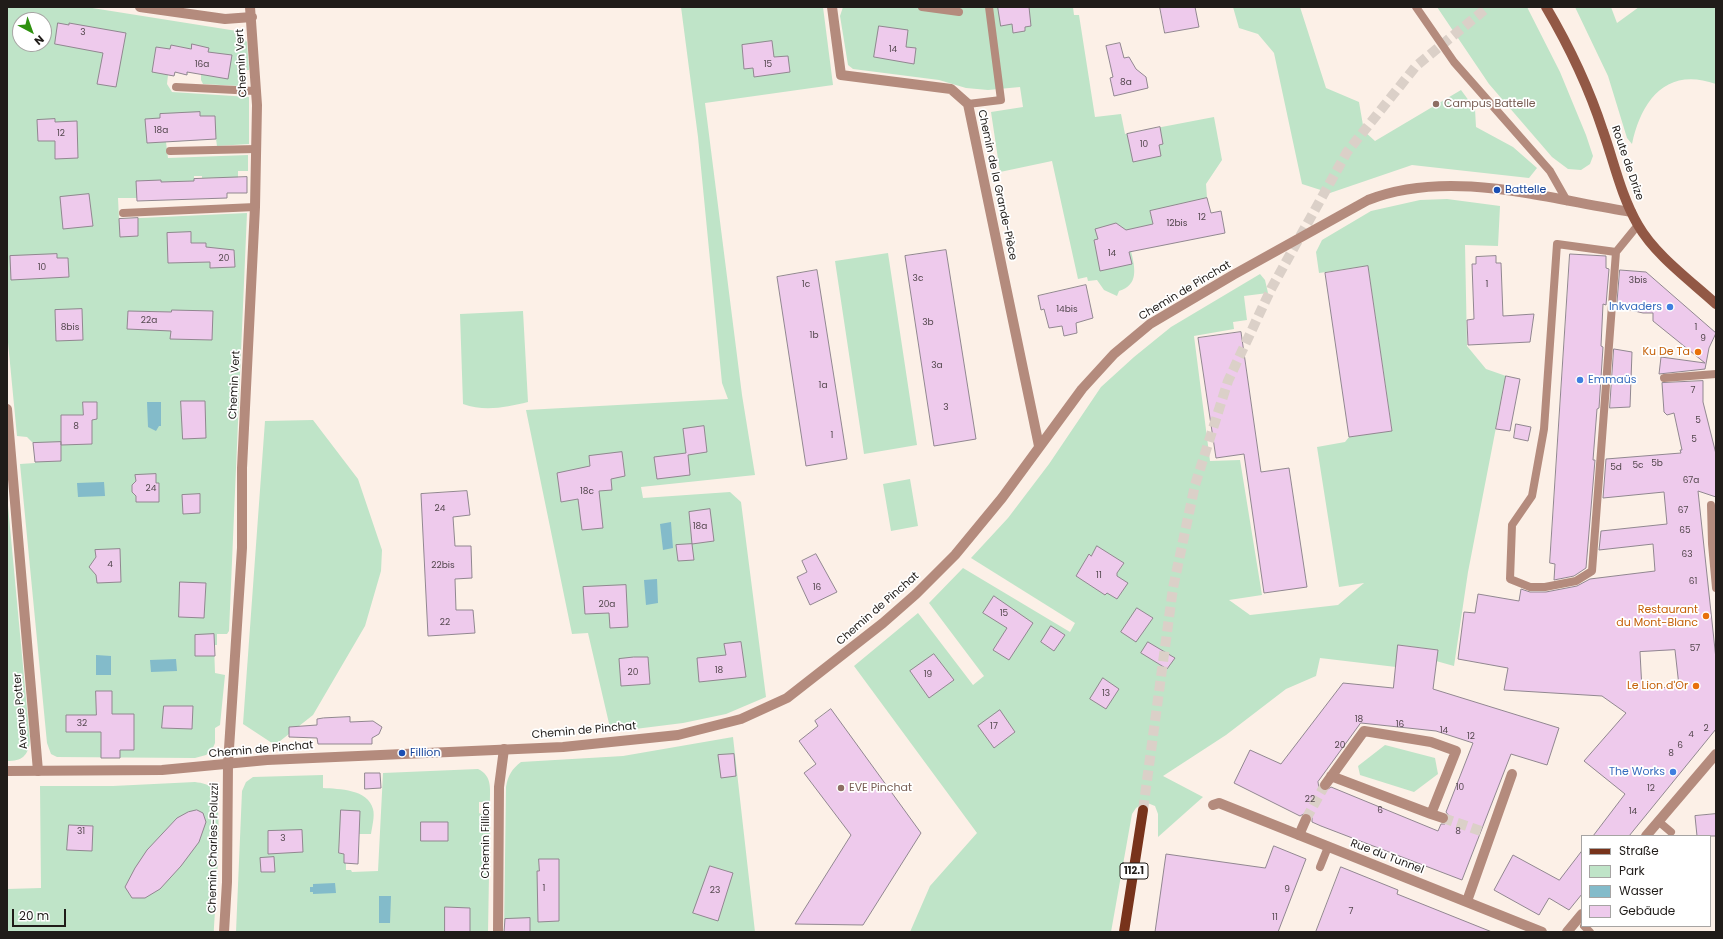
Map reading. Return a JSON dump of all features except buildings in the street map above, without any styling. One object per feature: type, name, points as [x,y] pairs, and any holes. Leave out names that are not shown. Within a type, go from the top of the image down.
[{"type":"main road","name":"Route de Drize","points":[[1546,7],[1562,36],[1594,104],[1631,212],[1638,225],[1653,245],[1716,304]]},
{"type":"main road","name":"112.1","points":[[1124,932],[1143,810]]},
{"type":"street","points":[[140,7],[225,19],[251,12]]},
{"type":"street","name":"Chemin de la Grande-Pièce","points":[[832,7],[841,75],[951,89],[968,104],[1039,446]]},
{"type":"street","name":"Chemin Vert","points":[[228,764],[242,548],[242,468],[255,207],[256,91],[251,12]]},
{"type":"street","name":"Chemin de Pinchat","points":[[7,771],[146,770],[267,760],[583,745],[678,735],[741,719],[787,698],[883,624],[955,555],[1002,498],[1082,389],[1114,354],[1150,324],[1233,275],[1368,200],[1390,192],[1434,185],[1497,190],[1631,212]]},
{"type":"street","name":"Avenue Potter","points":[[7,409],[38,771]]},
{"type":"street","points":[[1325,785],[1364,731],[1431,742],[1456,751],[1431,814]]},
{"type":"street","name":"Chemin Fillion","points":[[498,932],[499,787],[504,749]]},
{"type":"street","points":[[1647,835],[1716,754]]},
{"type":"street","name":"Chemin Charles-Poluzzi","points":[[224,932],[227,882],[228,764]]},
{"type":"street","points":[[1467,901],[1485,833],[1512,774]]},
{"type":"street","points":[[1331,776],[1443,818]]},
{"type":"street","name":"Rue du Tunnel","points":[[1213,805],[1219,803],[1542,932]]},
{"type":"street","points":[[1299,834],[1306,819]]},
{"type":"street","points":[[1567,932],[1581,921]]},
{"type":"lane","points":[[922,7],[959,12]]},
{"type":"lane","points":[[968,104],[1001,100],[989,7]]},
{"type":"lane","points":[[1416,7],[1454,62],[1550,171],[1566,201]]},
{"type":"lane","points":[[176,87],[256,91]]},
{"type":"lane","points":[[170,152],[256,149]]},
{"type":"lane","points":[[123,213],[255,207]]},
{"type":"lane","points":[[1616,252],[1556,244],[1544,429],[1532,496],[1512,525],[1510,579],[1530,587],[1545,587],[1576,581],[1592,570],[1616,252],[1638,225]]},
{"type":"lane","points":[[1664,378],[1716,374]]},
{"type":"lane","points":[[1711,505],[1716,588]]},
{"type":"lane","points":[[1658,821],[1671,832]]},
{"type":"lane","points":[[1320,867],[1328,846]]},
{"type":"green space","points":[[7,7],[86,7],[237,31],[247,42],[249,70],[238,71],[239,86],[203,84],[201,74],[188,72],[187,75],[175,72],[174,76],[168,75],[167,84],[172,92],[249,97],[249,144],[217,146],[216,139],[166,142],[168,158],[248,155],[248,171],[238,171],[238,178],[202,178],[202,176],[194,176],[194,181],[170,182],[161,185],[161,180],[137,198],[118,198],[119,219],[247,213],[229,631],[227,634],[217,634],[217,645],[214,645],[215,673],[225,675],[220,725],[215,728],[215,743],[212,750],[206,755],[195,758],[57,757],[51,754],[47,743],[20,464],[35,463],[33,443],[27,437],[17,436],[7,332]]},
{"type":"green space","points":[[681,7],[823,7],[833,85],[705,103],[742,395],[755,475],[641,487],[643,498],[730,492],[741,502],[766,697],[726,714],[683,723],[611,732],[588,633],[572,634],[526,410],[728,399],[722,383],[698,137]]},
{"type":"green space","points":[[843,7],[1073,7],[1074,15],[1079,15],[1095,117],[1121,114],[1125,134],[1214,117],[1222,160],[1206,184],[1207,198],[1150,211],[1153,224],[1131,251],[1134,264],[1133,280],[1130,285],[1119,291],[1117,296],[1104,290],[1097,280],[1088,281],[1087,277],[1078,279],[1052,161],[1000,172],[991,112],[1023,107],[1020,87],[988,90],[966,88],[939,80],[853,69],[848,65],[840,16]]},
{"type":"green space","points":[[1233,7],[1300,7],[1326,88],[1359,102],[1364,131],[1375,141],[1461,90],[1475,109],[1476,127],[1513,147],[1537,168],[1529,178],[1412,165],[1330,193],[1302,184],[1274,53],[1258,34],[1239,28]]},
{"type":"green space","points":[[1437,7],[1527,7],[1560,72],[1586,135],[1593,156],[1590,164],[1581,170],[1568,169],[1552,157],[1489,84]]},
{"type":"green space","points":[[1575,7],[1611,7],[1617,23],[1639,7],[1716,7],[1716,84],[1698,80],[1683,80],[1670,84],[1659,91],[1649,101],[1642,114],[1636,128],[1632,144],[1627,138],[1608,76]]},
{"type":"green space","points":[[1447,199],[1500,206],[1498,246],[1465,245],[1467,346],[1486,369],[1506,376],[1468,572],[1454,666],[1436,661],[1438,650],[1399,645],[1396,667],[1320,658],[1316,676],[1286,689],[1226,735],[1163,776],[1203,797],[1158,837],[1158,814],[1155,806],[1145,802],[1136,808],[1132,814],[1111,932],[910,932],[930,886],[977,833],[854,666],[918,613],[973,685],[984,676],[929,603],[963,568],[1070,632],[1075,623],[971,558],[1008,518],[1049,464],[1101,387],[1134,357],[1171,327],[1260,274],[1265,280],[1268,293],[1244,296],[1247,320],[1233,322],[1234,329],[1194,336],[1210,461],[1240,460],[1262,595],[1229,600],[1250,615],[1338,605],[1364,583],[1339,587],[1317,447],[1345,442],[1349,437],[1392,430],[1368,266],[1319,273],[1316,252],[1322,240],[1371,211],[1420,200]]},
{"type":"green space","points":[[888,253],[917,445],[864,454],[835,261]]},
{"type":"green space","points":[[523,311],[528,402],[496,408],[479,408],[463,404],[460,314]]},
{"type":"green space","points":[[313,420],[358,479],[382,550],[381,571],[365,626],[313,715],[275,745],[243,724],[265,421]]},
{"type":"green space","points":[[910,479],[918,526],[891,531],[883,484]]},
{"type":"green space","points":[[7,495],[30,741],[26,754],[20,759],[12,761],[7,761]]},
{"type":"green space","points":[[733,737],[755,932],[504,932],[506,787],[509,776],[521,762],[623,756]]},
{"type":"green space","points":[[1385,745],[1435,758],[1438,774],[1414,792],[1360,775],[1358,766]]},
{"type":"green space","points":[[478,769],[486,775],[490,787],[490,802],[479,802],[479,813],[490,818],[488,932],[236,932],[242,791],[246,782],[253,777],[323,775],[323,788],[352,791],[365,797],[370,802],[374,812],[371,834],[340,834],[339,853],[344,854],[346,870],[351,870],[352,872],[378,871],[383,773]]},
{"type":"green space","points":[[195,782],[208,785],[214,791],[217,801],[219,836],[214,932],[7,932],[7,889],[41,888],[40,786],[113,786]]},
{"type":"water","points":[[147,402],[161,402],[161,426],[159,426],[156,431],[148,427]]},
{"type":"water","points":[[104,482],[105,496],[78,497],[77,483]]},
{"type":"water","points":[[671,522],[673,548],[663,550],[660,524]]},
{"type":"water","points":[[657,579],[658,603],[646,605],[644,580]]},
{"type":"water","points":[[96,655],[111,656],[111,675],[96,675]]},
{"type":"water","points":[[176,659],[177,671],[151,672],[150,660]]},
{"type":"water","points":[[335,883],[336,893],[313,894],[313,892],[310,892],[310,887],[313,887],[313,884]]},
{"type":"water","points":[[379,896],[391,896],[390,923],[379,923]]},
{"type":"tunnel","points":[[1143,810],[1173,588],[1195,485],[1228,381],[1271,289],[1347,152],[1416,66],[1488,7]]},
{"type":"tunnel","points":[[1306,819],[1325,785]]},
{"type":"tunnel","points":[[1443,818],[1481,831]]},
{"type":"place","name":"Campus Battelle","points":[[1436,104]]},
{"type":"place","name":"Battelle","points":[[1497,190]]},
{"type":"place","name":"Inkvaders","points":[[1670,307]]},
{"type":"place","name":"Ku De Ta","points":[[1698,352]]},
{"type":"place","name":"Emmaüs","points":[[1580,380]]},
{"type":"place","name":"Restaurant du Mont-Blanc","points":[[1706,616]]},
{"type":"place","name":"Le Lion d'Or","points":[[1696,686]]},
{"type":"place","name":"Fillion","points":[[402,753]]},
{"type":"place","name":"The Works","points":[[1673,772]]},
{"type":"place","name":"EVE Pinchat","points":[[841,788]]}]
